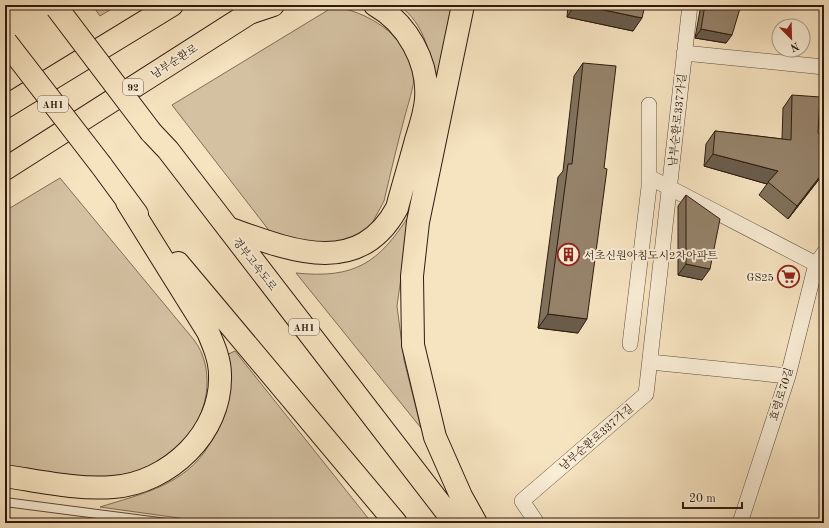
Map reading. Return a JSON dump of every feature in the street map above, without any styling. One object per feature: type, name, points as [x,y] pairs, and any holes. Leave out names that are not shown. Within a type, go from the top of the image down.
[{"type":"main road","points":[[5,107],[172,5]]},
{"type":"main road","name":"남부순환로","points":[[5,169],[257,8],[274,5]]},
{"type":"main road","points":[[228,228],[292,250],[305,253],[329,254],[340,252],[362,244],[379,232],[392,216],[397,208],[422,117],[426,90],[421,62],[410,38],[393,18],[375,5]]},
{"type":"main road","points":[[463,5],[418,222],[412,276],[414,345],[435,437],[461,496],[476,523]]},
{"type":"main road","name":"경부고속도로","points":[[56,7],[151,132],[168,150],[454,523]]},
{"type":"main road","name":"AH1","points":[[5,42],[128,202],[396,523]]},
{"type":"main road","points":[[5,476],[102,487],[113,487],[138,482],[158,474],[183,457],[212,419],[220,390],[219,361],[215,348],[208,332],[128,202]]},
{"type":"street","name":"남부순환로337가길","points":[[537,523],[522,501],[646,394],[690,5]]},
{"type":"street","points":[[684,53],[824,66]]},
{"type":"street","points":[[630,344],[649,187],[648,105],[649,177],[820,259]]},
{"type":"street","name":"효령로70길","points":[[740,523],[788,376],[820,259]]},
{"type":"street","points":[[650,362],[788,376]]},
{"type":"lane","points":[[5,502],[167,523]]},
{"type":"shaded area","points":[[92,5],[118,5],[100,16]]},
{"type":"shaded area","points":[[398,5],[456,5],[435,89],[430,54],[426,42],[415,21]]},
{"type":"shaded area","points":[[333,7],[346,9],[371,19],[394,36],[410,57],[414,69],[414,79],[384,201],[370,227],[350,241],[323,246],[271,233],[172,105]]},
{"type":"shaded area","points":[[60,178],[194,340],[205,362],[207,387],[205,399],[196,423],[189,433],[163,458],[142,472],[115,479],[96,480],[5,467],[5,211]]},
{"type":"shaded area","points":[[410,214],[397,306],[404,360],[421,428],[296,273],[334,273],[350,270],[364,264],[376,256],[387,245],[399,231]]},
{"type":"shaded area","points":[[235,351],[372,523],[215,523],[100,507],[161,486],[188,470],[199,459],[214,438],[220,423],[223,399],[224,356]]},
{"type":"building","points":[[580,5],[645,5],[642,18]]},
{"type":"building","points":[[705,5],[741,5],[732,35],[701,29]]},
{"type":"building","points":[[583,63],[616,66],[604,168],[607,169],[587,319],[548,314],[568,164],[572,164]]},
{"type":"building","points":[[792,95],[820,97],[818,133],[824,139],[824,171],[797,206],[768,182],[778,171],[713,154],[715,131],[791,140]]},
{"type":"building","points":[[686,195],[720,219],[710,269],[686,264]]},
{"type":"place","name":"서초신원아침도시2차아파트","points":[[568,255]]},
{"type":"place","name":"GS25","points":[[789,277]]}]
